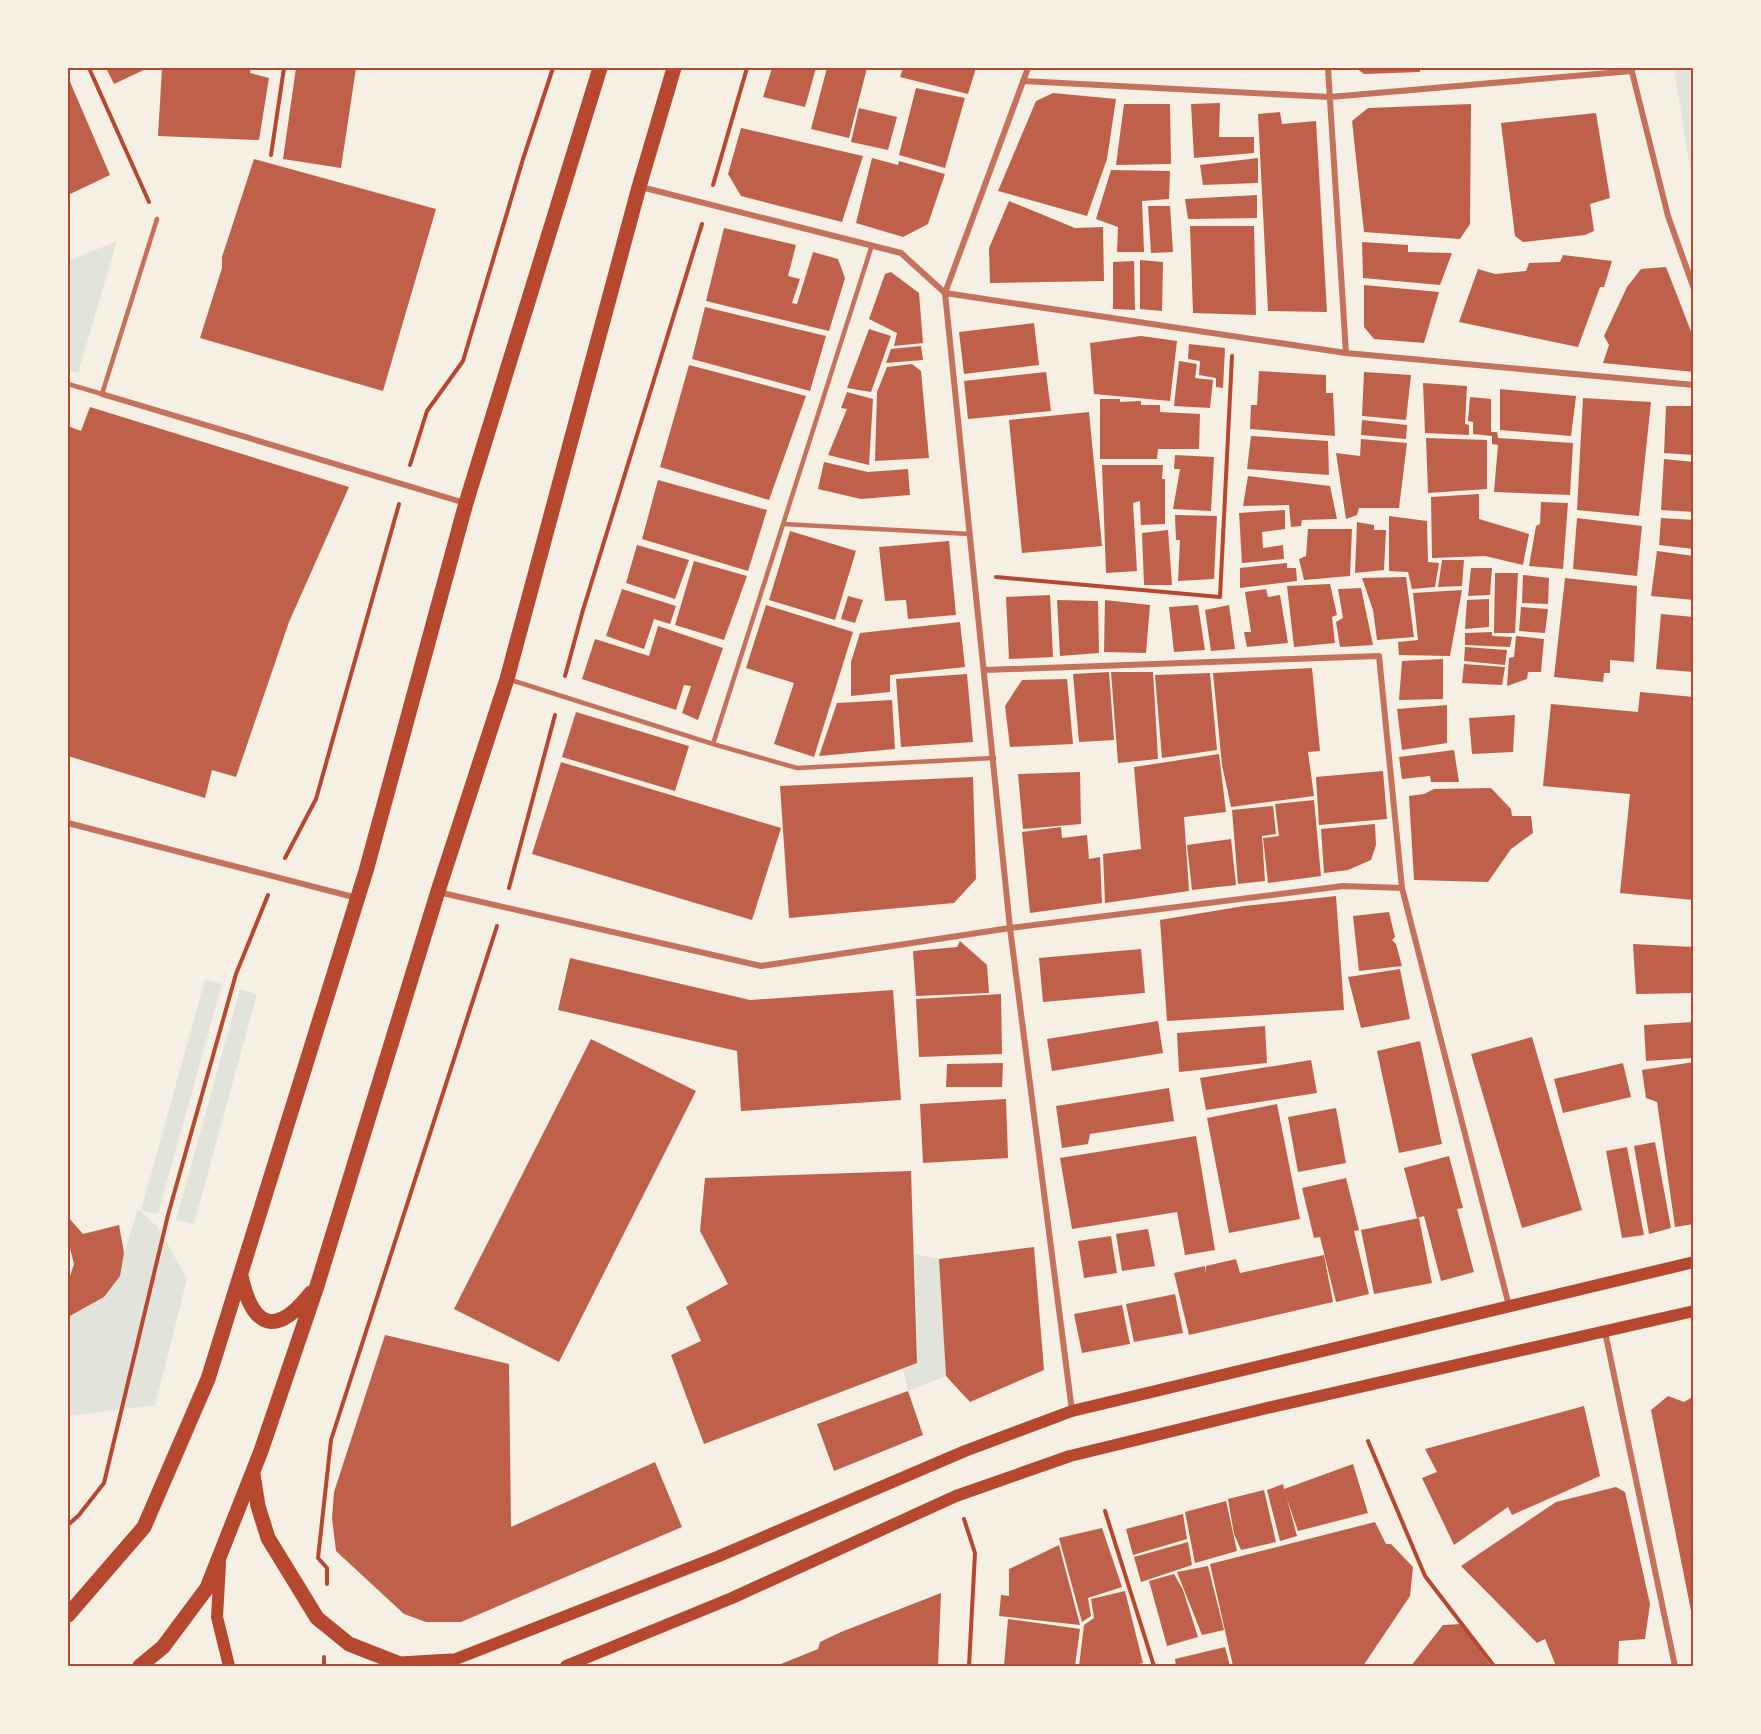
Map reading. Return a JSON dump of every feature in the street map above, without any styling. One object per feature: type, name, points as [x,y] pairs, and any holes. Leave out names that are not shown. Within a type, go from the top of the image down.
[{"type":"main road","points":[[68,1615],[144,1527],[208,1379],[357,898],[466,503],[600,68]]},
{"type":"main road","points":[[140,1666],[163,1647],[207,1588],[224,1541],[253,1474],[317,1286],[438,891],[507,679],[639,187],[674,68]]},
{"type":"main road","points":[[436,1666],[717,1557],[965,1451],[1072,1411],[1694,1262]]},
{"type":"main road","points":[[241,1273],[250,1307],[258,1318],[267,1321],[280,1321],[300,1307],[317,1286]]},
{"type":"main road","points":[[566,1666],[732,1598],[956,1496],[1070,1456],[1267,1408],[1694,1311]]},
{"type":"main road","points":[[253,1474],[258,1506],[268,1538],[317,1618],[350,1644],[400,1664],[452,1661]]},
{"type":"main road","points":[[224,1541],[217,1587],[218,1617],[229,1666]]},
{"type":"street","points":[[1028,68],[945,293],[1010,928],[1072,1411]]},
{"type":"street","points":[[1328,68],[1346,354]]},
{"type":"street","points":[[1023,81],[1330,96],[1631,69],[1668,216],[1694,289]]},
{"type":"street","points":[[639,187],[901,253],[945,293],[1346,354],[1694,386]]},
{"type":"street","points":[[102,394],[466,503]]},
{"type":"street","points":[[985,670],[1379,656],[1402,888],[1509,1306]]},
{"type":"street","points":[[68,823],[357,898]]},
{"type":"street","points":[[438,891],[761,966],[1010,928],[1343,886],[1402,888]]},
{"type":"street","points":[[1605,1332],[1675,1666]]},
{"type":"lane","points":[[68,384],[102,394],[157,219]]},
{"type":"lane","points":[[713,744],[872,245]]},
{"type":"lane","points":[[783,524],[970,534]]},
{"type":"lane","points":[[507,679],[797,768],[994,758]]},
{"type":"path","points":[[89,68],[157,219]]},
{"type":"path","points":[[271,155],[284,68]]},
{"type":"path","points":[[68,1525],[79,1515],[104,1483],[168,1215],[236,974],[275,877],[316,799],[427,411],[463,361],[523,159],[553,68]]},
{"type":"path","points":[[327,1568],[318,1558],[331,1440],[504,907],[583,610],[708,204],[747,68]]},
{"type":"path","points":[[974,574],[1220,597],[1233,336]]},
{"type":"path","points":[[1368,1441],[1425,1576],[1494,1666]]},
{"type":"path","points":[[956,1496],[975,1553],[969,1666]]},
{"type":"path","points":[[1105,1511],[1154,1666]]},
{"type":"shaded area","points":[[1674,68],[1693,68],[1693,183],[1692,181]]},
{"type":"shaded area","points":[[117,241],[78,373],[68,370],[68,261]]},
{"type":"shaded area","points":[[205,980],[222,984],[158,1214],[141,1210]]},
{"type":"shaded area","points":[[240,989],[257,994],[194,1224],[176,1220]]},
{"type":"shaded area","points":[[138,1209],[158,1227],[187,1279],[155,1405],[68,1416],[68,1317],[104,1297],[124,1253]]},
{"type":"shaded area","points":[[915,1254],[939,1259],[946,1376],[908,1391],[903,1368],[917,1363]]},
{"type":"building","points":[[106,68],[148,68],[114,84]]},
{"type":"building","points":[[162,68],[251,68],[250,73],[269,78],[259,140],[158,136]]},
{"type":"building","points":[[296,68],[356,68],[341,168],[283,159]]},
{"type":"building","points":[[772,68],[816,68],[805,107],[763,97]]},
{"type":"building","points":[[827,68],[867,68],[849,138],[811,129]]},
{"type":"building","points":[[903,68],[976,68],[968,94],[900,77]]},
{"type":"building","points":[[1356,68],[1420,68],[1420,72],[1364,74]]},
{"type":"building","points":[[68,77],[110,175],[68,195]]},
{"type":"building","points":[[916,88],[965,98],[945,168],[899,155]]},
{"type":"building","points":[[1053,93],[1116,99],[1107,159],[1087,216],[998,191],[1036,101]]},
{"type":"building","points":[[1220,103],[1219,137],[1254,137],[1254,153],[1194,158],[1191,104]]},
{"type":"building","points":[[1124,104],[1170,104],[1171,164],[1116,165]]},
{"type":"building","points":[[1471,104],[1470,224],[1460,239],[1364,232],[1352,121],[1368,108]]},
{"type":"building","points":[[859,108],[897,117],[888,150],[851,142]]},
{"type":"building","points":[[1280,112],[1282,124],[1316,121],[1327,312],[1268,311],[1258,114]]},
{"type":"building","points":[[1596,113],[1610,198],[1590,204],[1594,231],[1585,235],[1523,242],[1515,236],[1501,123]]},
{"type":"building","points":[[741,128],[863,156],[842,222],[741,196],[728,174]]},
{"type":"building","points":[[872,158],[898,165],[899,161],[945,174],[928,224],[903,237],[856,223]]},
{"type":"building","points":[[1258,158],[1258,183],[1203,185],[1200,165]]},
{"type":"building","points":[[254,159],[436,209],[383,391],[200,338],[222,268],[222,257]]},
{"type":"building","points":[[1111,170],[1170,171],[1169,199],[1142,201],[1144,252],[1117,252],[1118,227],[1096,219]]},
{"type":"building","points":[[1257,195],[1257,218],[1188,219],[1185,199]]},
{"type":"building","points":[[1009,201],[1075,228],[1103,227],[1104,281],[990,283],[989,248]]},
{"type":"building","points":[[1148,206],[1170,206],[1173,252],[1151,253]]},
{"type":"building","points":[[1190,226],[1254,226],[1256,315],[1193,313]]},
{"type":"building","points":[[724,228],[796,245],[788,276],[800,279],[792,303],[797,304],[813,252],[838,259],[845,278],[829,331],[706,301]]},
{"type":"building","points":[[1362,242],[1408,245],[1408,252],[1452,253],[1440,285],[1363,278]]},
{"type":"building","points":[[1563,255],[1612,261],[1604,287],[1600,287],[1578,347],[1459,322],[1478,269],[1495,274],[1526,271],[1529,263],[1560,262]]},
{"type":"building","points":[[1140,260],[1163,262],[1162,311],[1140,309]]},
{"type":"building","points":[[1134,261],[1135,310],[1113,309],[1113,262]]},
{"type":"building","points":[[1666,267],[1694,339],[1694,372],[1603,363],[1609,345],[1604,336],[1627,287],[1641,269]]},
{"type":"building","points":[[891,272],[919,293],[923,343],[894,346],[897,333],[869,319],[885,274]]},
{"type":"building","points":[[1364,285],[1439,292],[1424,343],[1374,339],[1364,327]]},
{"type":"building","points":[[705,307],[826,336],[810,391],[692,359]]},
{"type":"building","points":[[1034,323],[1039,365],[964,374],[959,332]]},
{"type":"building","points":[[869,329],[891,336],[871,392],[847,388]]},
{"type":"building","points":[[1141,336],[1177,341],[1170,401],[1094,394],[1090,343]]},
{"type":"building","points":[[1189,344],[1225,348],[1223,388],[1216,387],[1216,378],[1199,375],[1200,361],[1188,359]]},
{"type":"building","points":[[921,346],[923,360],[886,363],[891,349]]},
{"type":"building","points":[[1179,361],[1197,364],[1195,378],[1213,380],[1210,408],[1174,406]]},
{"type":"building","points":[[912,364],[921,371],[929,458],[875,461],[877,392],[887,367]]},
{"type":"building","points":[[689,365],[806,396],[769,500],[660,467]]},
{"type":"building","points":[[1259,371],[1326,375],[1326,393],[1333,393],[1335,436],[1250,429],[1251,405],[1257,405]]},
{"type":"building","points":[[1046,372],[1051,411],[968,419],[964,381]]},
{"type":"building","points":[[1364,372],[1411,375],[1406,420],[1362,416]]},
{"type":"building","points":[[1423,383],[1467,386],[1465,424],[1469,425],[1469,435],[1425,433]]},
{"type":"building","points":[[1500,389],[1576,396],[1571,436],[1500,430]]},
{"type":"building","points":[[847,392],[873,399],[869,465],[828,455],[847,409],[841,408]]},
{"type":"building","points":[[1470,397],[1491,399],[1491,432],[1497,432],[1498,438],[1573,443],[1570,495],[1494,492],[1498,445],[1492,444],[1492,436],[1473,434],[1473,422],[1468,421]]},
{"type":"building","points":[[1583,398],[1651,402],[1639,516],[1577,510]]},
{"type":"building","points":[[1100,399],[1120,399],[1120,402],[1141,401],[1141,405],[1160,405],[1160,412],[1200,414],[1199,449],[1158,449],[1157,459],[1100,459]]},
{"type":"building","points":[[1666,406],[1694,406],[1694,455],[1664,453]]},
{"type":"building","points":[[90,407],[349,487],[289,622],[236,777],[212,770],[205,798],[68,756],[68,426],[81,431]]},
{"type":"building","points":[[1089,412],[1102,546],[1022,553],[1009,420]]},
{"type":"building","points":[[1362,420],[1407,425],[1406,439],[1361,435]]},
{"type":"building","points":[[1251,436],[1328,441],[1329,475],[1247,469]]},
{"type":"building","points":[[1426,438],[1487,440],[1487,489],[1428,493]]},
{"type":"building","points":[[1361,439],[1407,443],[1399,508],[1359,508],[1357,515],[1346,519],[1336,453],[1360,456]]},
{"type":"building","points":[[1175,455],[1214,457],[1211,511],[1173,509],[1180,469],[1174,469]]},
{"type":"building","points":[[1664,459],[1694,462],[1694,512],[1661,510]]},
{"type":"building","points":[[824,462],[868,472],[908,469],[910,495],[861,499],[818,489]]},
{"type":"building","points":[[1102,465],[1163,465],[1165,524],[1141,525],[1140,501],[1133,503],[1137,571],[1106,573]]},
{"type":"building","points":[[1248,476],[1330,486],[1337,519],[1302,520],[1301,526],[1291,527],[1289,505],[1243,506]]},
{"type":"building","points":[[658,480],[767,510],[748,571],[642,539]]},
{"type":"building","points":[[1479,494],[1479,519],[1529,534],[1523,565],[1485,556],[1432,558],[1431,497]]},
{"type":"building","points":[[1541,502],[1568,503],[1563,569],[1529,566],[1536,526],[1540,524]]},
{"type":"building","points":[[1285,510],[1285,529],[1262,532],[1263,548],[1283,545],[1284,559],[1242,563],[1239,513]]},
{"type":"building","points":[[1175,515],[1217,516],[1214,579],[1178,581],[1180,540],[1176,540]]},
{"type":"building","points":[[1389,516],[1427,521],[1428,562],[1439,563],[1435,587],[1412,589],[1408,572],[1389,571]]},
{"type":"building","points":[[1577,518],[1642,526],[1637,576],[1573,569]]},
{"type":"building","points":[[1661,518],[1694,520],[1694,549],[1659,545]]},
{"type":"building","points":[[1357,522],[1374,525],[1374,530],[1386,530],[1384,570],[1355,573]]},
{"type":"building","points":[[1308,529],[1352,529],[1350,576],[1304,580],[1299,559],[1306,556]]},
{"type":"building","points":[[1168,530],[1172,585],[1144,585],[1142,533]]},
{"type":"building","points":[[790,531],[856,551],[835,620],[769,600]]},
{"type":"building","points":[[949,541],[956,615],[908,619],[906,600],[885,601],[879,547]]},
{"type":"building","points":[[637,545],[689,560],[675,599],[626,583]]},
{"type":"building","points":[[1657,551],[1694,556],[1694,600],[1651,596]]},
{"type":"building","points":[[1442,560],[1464,560],[1462,586],[1438,587]]},
{"type":"building","points":[[694,561],[747,576],[724,640],[675,625]]},
{"type":"building","points":[[1287,563],[1287,568],[1296,568],[1297,581],[1240,588],[1240,568]]},
{"type":"building","points":[[1471,568],[1492,568],[1490,595],[1468,596]]},
{"type":"building","points":[[1495,573],[1518,573],[1515,633],[1494,633]]},
{"type":"building","points":[[1523,575],[1549,578],[1548,604],[1522,603]]},
{"type":"building","points":[[1406,577],[1414,637],[1377,640],[1373,610],[1362,578]]},
{"type":"building","points":[[1565,578],[1637,586],[1634,662],[1610,660],[1610,673],[1604,673],[1603,682],[1554,677]]},
{"type":"building","points":[[1330,584],[1337,615],[1332,617],[1335,643],[1294,647],[1287,586]]},
{"type":"building","points":[[1361,588],[1373,645],[1340,647],[1336,622],[1343,618],[1338,589]]},
{"type":"building","points":[[622,589],[676,606],[670,624],[654,619],[644,649],[606,636]]},
{"type":"building","points":[[1266,589],[1268,597],[1280,595],[1288,643],[1247,647],[1244,632],[1251,632],[1245,592]]},
{"type":"building","points":[[1462,590],[1450,656],[1399,655],[1398,642],[1418,640],[1413,593]]},
{"type":"building","points":[[1050,595],[1053,657],[1009,659],[1006,597]]},
{"type":"building","points":[[848,596],[863,600],[855,623],[841,619]]},
{"type":"building","points":[[1489,599],[1489,627],[1465,629],[1467,600]]},
{"type":"building","points":[[1057,600],[1098,601],[1099,653],[1060,656]]},
{"type":"building","points":[[1105,600],[1150,605],[1146,653],[1104,652]]},
{"type":"building","points":[[766,605],[853,632],[814,757],[774,744],[794,683],[746,668]]},
{"type":"building","points":[[1198,605],[1205,650],[1174,652],[1169,607]]},
{"type":"building","points":[[1229,605],[1235,649],[1211,651],[1205,610]]},
{"type":"building","points":[[1521,607],[1548,609],[1545,633],[1519,631]]},
{"type":"building","points":[[1661,614],[1694,617],[1694,672],[1656,669]]},
{"type":"building","points":[[960,622],[965,667],[890,675],[890,692],[851,696],[851,662],[860,633]]},
{"type":"building","points":[[658,626],[723,648],[698,720],[682,713],[691,686],[684,685],[676,710],[582,679],[595,639],[649,656]]},
{"type":"building","points":[[1492,632],[1492,636],[1512,637],[1510,647],[1465,645],[1465,633]]},
{"type":"building","points":[[1516,636],[1544,639],[1541,672],[1528,672],[1527,679],[1507,686],[1509,658],[1514,657]]},
{"type":"building","points":[[1465,647],[1507,650],[1505,665],[1464,661]]},
{"type":"building","points":[[1443,659],[1443,699],[1399,700],[1402,661]]},
{"type":"building","points":[[1464,664],[1505,667],[1502,685],[1462,683]]},
{"type":"building","points":[[1312,668],[1320,751],[1308,752],[1314,796],[1231,807],[1222,765],[1213,673]]},
{"type":"building","points":[[1109,672],[1114,740],[1079,742],[1073,674]]},
{"type":"building","points":[[1111,672],[1153,672],[1158,759],[1118,763]]},
{"type":"building","points":[[1210,673],[1217,750],[1162,758],[1155,675]]},
{"type":"building","points":[[967,674],[973,742],[901,747],[896,679]]},
{"type":"building","points":[[1067,679],[1073,744],[1010,747],[1005,706],[1022,680]]},
{"type":"building","points":[[1640,692],[1694,697],[1693,900],[1620,893],[1630,794],[1543,786],[1551,704],[1638,712]]},
{"type":"building","points":[[892,700],[895,749],[819,756],[837,703]]},
{"type":"building","points":[[1447,705],[1447,743],[1402,750],[1397,709]]},
{"type":"building","points":[[576,712],[689,746],[675,791],[562,757]]},
{"type":"building","points":[[1515,715],[1513,752],[1472,754],[1469,718]]},
{"type":"building","points":[[1454,750],[1459,782],[1431,782],[1430,776],[1402,779],[1399,757]]},
{"type":"building","points":[[1219,754],[1226,812],[1184,817],[1189,891],[1105,903],[1103,854],[1141,849],[1134,767]]},
{"type":"building","points":[[561,762],[781,828],[752,920],[532,854]]},
{"type":"building","points":[[1383,771],[1387,819],[1319,825],[1316,777]]},
{"type":"building","points":[[1080,772],[1081,824],[1023,829],[1018,774]]},
{"type":"building","points":[[973,777],[976,879],[954,903],[789,918],[780,786]]},
{"type":"building","points":[[1491,788],[1511,809],[1512,816],[1531,816],[1533,833],[1511,849],[1488,882],[1414,880],[1409,796],[1424,794],[1434,789]]},
{"type":"building","points":[[1314,800],[1321,876],[1268,883],[1263,838],[1279,836],[1275,804]]},
{"type":"building","points":[[1273,806],[1276,834],[1262,836],[1265,881],[1238,884],[1232,810]]},
{"type":"building","points":[[1375,824],[1376,845],[1371,860],[1348,870],[1324,873],[1321,829]]},
{"type":"building","points":[[1061,827],[1062,838],[1087,835],[1089,859],[1100,857],[1102,903],[1030,913],[1022,832]]},
{"type":"building","points":[[1231,839],[1236,885],[1192,890],[1187,845]]},
{"type":"building","points":[[1336,896],[1344,1010],[1167,1021],[1160,920],[1244,906]]},
{"type":"building","points":[[1389,912],[1395,937],[1392,940],[1396,944],[1402,966],[1359,971],[1353,916]]},
{"type":"building","points":[[960,941],[987,965],[989,993],[916,996],[913,951],[957,947]]},
{"type":"building","points":[[1633,944],[1694,947],[1694,993],[1636,994]]},
{"type":"building","points":[[1141,949],[1145,993],[1043,1002],[1039,958]]},
{"type":"building","points":[[570,958],[750,1000],[893,990],[901,1100],[741,1111],[737,1051],[558,1010]]},
{"type":"building","points":[[1400,969],[1410,1019],[1361,1028],[1348,977]]},
{"type":"building","points":[[1001,994],[1002,1054],[919,1057],[916,999]]},
{"type":"building","points":[[1158,1021],[1163,1053],[1052,1071],[1047,1039]]},
{"type":"building","points":[[1693,1022],[1694,1058],[1646,1061],[1644,1025]]},
{"type":"building","points":[[1265,1026],[1267,1063],[1179,1072],[1177,1033]]},
{"type":"building","points":[[1532,1037],[1582,1210],[1522,1228],[1471,1054]]},
{"type":"building","points":[[591,1039],[696,1091],[559,1362],[454,1309]]},
{"type":"building","points":[[1420,1041],[1442,1144],[1399,1153],[1377,1051]]},
{"type":"building","points":[[1311,1060],[1317,1093],[1206,1110],[1200,1078]]},
{"type":"building","points":[[1694,1062],[1694,1224],[1675,1227],[1657,1102],[1646,1098],[1642,1070]]},
{"type":"building","points":[[1003,1063],[1002,1087],[946,1087],[947,1064]]},
{"type":"building","points":[[1623,1063],[1631,1097],[1563,1113],[1554,1079]]},
{"type":"building","points":[[1169,1088],[1174,1121],[1090,1134],[1088,1144],[1062,1148],[1056,1106]]},
{"type":"building","points":[[1006,1099],[1008,1158],[923,1163],[920,1104]]},
{"type":"building","points":[[1277,1104],[1300,1219],[1229,1233],[1207,1118]]},
{"type":"building","points":[[1336,1108],[1346,1163],[1298,1172],[1288,1117]]},
{"type":"building","points":[[1196,1136],[1215,1250],[1185,1255],[1177,1212],[1072,1229],[1060,1158]]},
{"type":"building","points":[[1655,1142],[1671,1228],[1649,1234],[1634,1146]]},
{"type":"building","points":[[1627,1147],[1644,1235],[1622,1238],[1606,1151]]},
{"type":"building","points":[[1449,1156],[1463,1208],[1457,1209],[1474,1272],[1441,1281],[1424,1216],[1417,1218],[1404,1168]]},
{"type":"building","points":[[911,1171],[917,1363],[704,1444],[671,1355],[701,1341],[686,1307],[728,1284],[700,1231],[705,1178]]},
{"type":"building","points":[[1346,1178],[1359,1230],[1354,1231],[1369,1294],[1336,1302],[1320,1237],[1314,1238],[1302,1188]]},
{"type":"building","points":[[68,1217],[83,1234],[119,1225],[124,1253],[120,1276],[104,1297],[68,1317],[68,1282],[74,1264],[68,1240]]},
{"type":"building","points":[[1419,1218],[1432,1283],[1374,1294],[1361,1230]]},
{"type":"building","points":[[1148,1229],[1155,1266],[1122,1271],[1116,1234]]},
{"type":"building","points":[[1111,1236],[1117,1273],[1084,1278],[1078,1241]]},
{"type":"building","points":[[1034,1247],[1044,1370],[970,1402],[946,1376],[939,1259]]},
{"type":"building","points":[[1324,1255],[1333,1302],[1189,1335],[1174,1273],[1205,1266],[1206,1274],[1206,1266],[1236,1259],[1240,1273]]},
{"type":"building","points":[[1175,1294],[1183,1333],[1134,1342],[1126,1304]]},
{"type":"building","points":[[1122,1305],[1130,1344],[1082,1353],[1074,1314]]},
{"type":"building","points":[[385,1335],[509,1364],[511,1527],[655,1462],[682,1527],[461,1622],[426,1622],[404,1614],[336,1551],[332,1518],[334,1492]]},
{"type":"building","points":[[908,1391],[923,1435],[834,1471],[817,1424]]},
{"type":"building","points":[[1668,1396],[1684,1402],[1694,1396],[1694,1626],[1651,1410]]},
{"type":"building","points":[[1584,1406],[1600,1476],[1512,1515],[1508,1507],[1454,1545],[1422,1478],[1437,1472],[1425,1449]]},
{"type":"building","points":[[1353,1464],[1368,1513],[1298,1531],[1287,1499],[1297,1536],[1280,1541],[1267,1490],[1283,1484],[1284,1489]]},
{"type":"building","points":[[1616,1487],[1625,1492],[1650,1604],[1645,1639],[1619,1641],[1618,1666],[1556,1666],[1545,1639],[1537,1643],[1461,1566],[1556,1502]]},
{"type":"building","points":[[1264,1490],[1276,1542],[1241,1550],[1234,1534],[1228,1499]]},
{"type":"building","points":[[1226,1501],[1237,1551],[1195,1563],[1185,1512]]},
{"type":"building","points":[[1183,1514],[1187,1539],[1133,1555],[1126,1529]]},
{"type":"building","points":[[1375,1522],[1386,1544],[1391,1544],[1413,1567],[1410,1596],[1363,1666],[1233,1666],[1210,1564]]},
{"type":"building","points":[[1102,1528],[1122,1587],[1088,1598],[1091,1616],[1082,1622],[1059,1538]]},
{"type":"building","points":[[1188,1542],[1192,1565],[1141,1582],[1134,1557]]},
{"type":"building","points":[[1059,1545],[1080,1625],[999,1616],[1001,1595],[1009,1596],[1009,1569]]},
{"type":"building","points":[[1208,1566],[1224,1630],[1202,1635],[1177,1572]]},
{"type":"building","points":[[1174,1574],[1183,1590],[1198,1637],[1167,1646],[1149,1581]]},
{"type":"building","points":[[1125,1591],[1143,1663],[1130,1666],[1079,1666],[1084,1625],[1094,1618],[1091,1599]]},
{"type":"building","points":[[941,1593],[938,1666],[782,1666],[781,1664],[818,1649],[820,1642],[841,1632]]},
{"type":"building","points":[[1008,1619],[1080,1629],[1075,1666],[1004,1666]]},
{"type":"building","points":[[1461,1624],[1491,1666],[1411,1666],[1443,1625]]},
{"type":"building","points":[[1225,1647],[1230,1666],[1176,1666],[1175,1659]]}]
